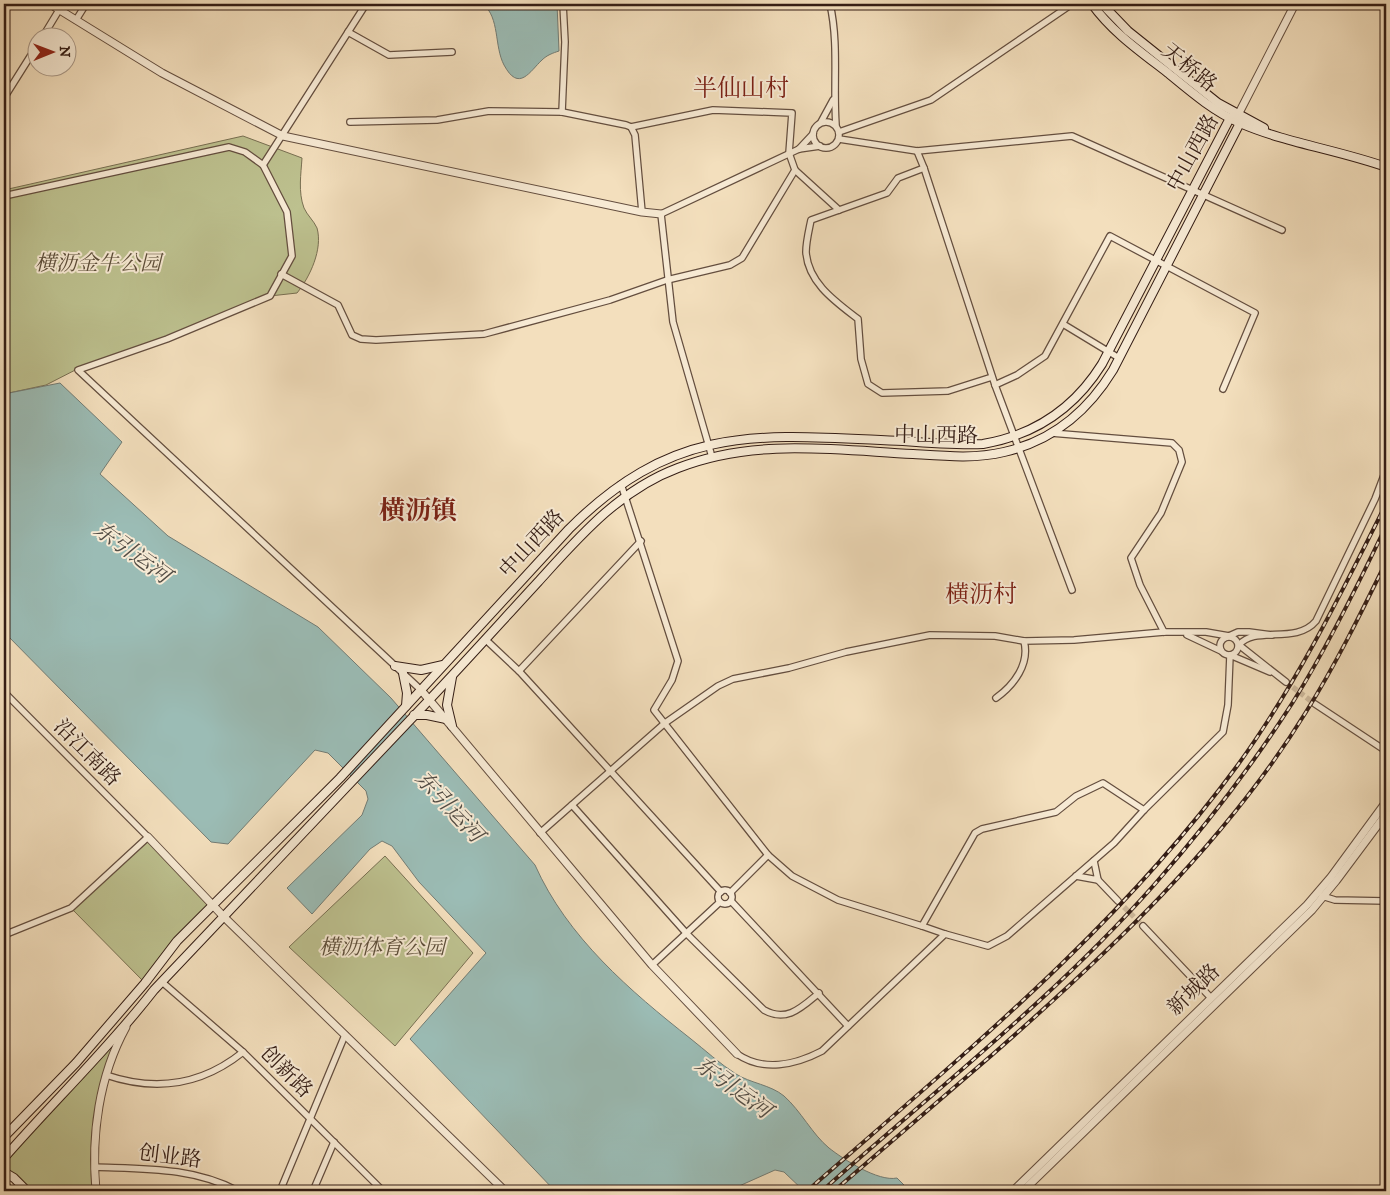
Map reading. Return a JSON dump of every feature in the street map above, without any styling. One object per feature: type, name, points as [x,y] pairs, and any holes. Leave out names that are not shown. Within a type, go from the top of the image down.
[{"type":"main road","name":"天桥路","points":[[1092,4],[1122,37],[1214,110],[1240,124],[1386,167]]},
{"type":"main road","name":"天桥路","points":[[1102,4],[1128,31],[1218,103],[1278,136]]},
{"type":"main road","name":"中山西路","points":[[4,1137],[76,1063],[145,983],[177,941],[340,778],[569,529],[592,507],[621,484],[671,457],[708,445],[763,436],[983,444],[1015,437],[1045,423],[1072,403],[1093,378],[1108,352],[1230,118],[1239,114],[1240,124],[1119,358],[1092,399],[1073,418],[1051,434],[1019,448],[1002,453],[966,457],[764,448],[712,457],[676,468],[625,496],[600,516],[578,538],[350,786],[162,982],[129,1022],[57,1097],[4,1158]]},
{"type":"main road","points":[[395,666],[421,670],[447,663]]},
{"type":"main road","points":[[452,726],[447,698],[456,671]]},
{"type":"main road","points":[[403,673],[407,693],[406,706]]},
{"type":"main road","points":[[414,715],[446,719]]},
{"type":"main road","points":[[4,1172],[14,1178],[27,1191]]},
{"type":"main road","points":[[4,1185],[10,1191]]},
{"type":"street","points":[[50,4],[162,73],[283,136],[642,212],[661,214],[799,148],[822,122],[834,98]]},
{"type":"street","points":[[76,20],[86,4]]},
{"type":"street","points":[[263,165],[366,4]]},
{"type":"street","points":[[562,112],[565,42],[563,4]]},
{"type":"street","points":[[799,148],[831,147],[839,139],[834,98],[837,47],[830,4]]},
{"type":"street","points":[[839,132],[931,100],[1072,4]]},
{"type":"street","points":[[1239,114],[1294,4]]},
{"type":"street","points":[[48,28],[59,10]]},
{"type":"street","points":[[348,32],[389,55],[452,52]]},
{"type":"street","points":[[4,98],[28,60]]},
{"type":"street","points":[[350,122],[437,120],[489,111],[562,112],[631,127],[713,110],[792,113],[789,153],[795,170],[839,210]]},
{"type":"street","points":[[822,122],[836,125]]},
{"type":"street","points":[[631,127],[636,144],[642,212]]},
{"type":"street","points":[[813,134],[815,141],[820,146]]},
{"type":"street","points":[[839,139],[917,152],[1072,136],[1282,230]]},
{"type":"street","points":[[4,196],[228,147],[245,152],[263,165],[287,212],[292,256],[270,296],[167,339],[78,370],[430,699],[652,965],[737,1054],[749,1062],[760,1065],[780,1065],[806,1060],[822,1051],[945,934]]},
{"type":"street","points":[[917,152],[924,168],[992,377],[1072,590]]},
{"type":"street","points":[[924,168],[898,178],[888,193],[811,220],[806,250],[807,260],[822,289],[858,319],[861,359],[868,384],[882,393],[948,391],[992,377]]},
{"type":"street","points":[[281,274],[338,305],[352,335],[361,340],[484,334],[610,300],[666,280],[730,265],[742,258],[795,170]]},
{"type":"street","points":[[661,214],[666,280],[673,322],[712,457]]},
{"type":"street","points":[[995,385],[1017,375],[1045,356],[1110,236],[1255,313],[1223,389]]},
{"type":"street","points":[[1063,324],[1119,358]]},
{"type":"street","points":[[1051,434],[1172,444],[1179,450],[1182,462],[1161,513],[1131,558],[1140,586],[1164,632]]},
{"type":"street","points":[[1230,655],[1236,653],[1239,645],[1246,639],[1300,632],[1316,621],[1375,499],[1386,470]]},
{"type":"street","points":[[621,484],[641,541],[678,661],[672,680],[654,710],[768,855],[792,876],[823,894],[980,945],[998,942],[1094,861],[1223,732],[1226,723],[1230,655]]},
{"type":"street","points":[[520,671],[641,541]]},
{"type":"street","points":[[540,833],[665,723],[718,686],[745,675],[788,668],[846,652],[930,635],[995,636],[1024,641],[1074,640],[1164,632],[1206,632],[1229,636],[1237,640],[1239,645],[1270,672]]},
{"type":"street","points":[[1222,652],[1222,641],[1229,636],[1242,632],[1272,635]]},
{"type":"street","points":[[1180,633],[1196,638],[1222,652],[1270,672],[1286,682]]},
{"type":"street","points":[[485,639],[520,671],[721,892]]},
{"type":"street","points":[[996,698],[1009,688],[1023,667],[1025,659],[1024,641]]},
{"type":"street","name":"沿江南路","points":[[4,692],[148,837]]},
{"type":"street","points":[[1315,704],[1386,751]]},
{"type":"street","points":[[922,926],[975,833],[982,829],[1056,812],[1076,796],[1103,783],[1144,810]]},
{"type":"street","name":"新城路","points":[[1013,1191],[1211,998],[1320,895],[1386,802]]},
{"type":"street","points":[[572,805],[687,934],[761,1007],[772,1014],[785,1015],[793,1013],[819,993]]},
{"type":"street","name":"新城路","points":[[1023,1191],[1291,931],[1386,814]]},
{"type":"street","points":[[4,935],[71,908],[148,837],[213,903],[224,917],[505,1191]]},
{"type":"street","points":[[730,893],[768,855]]},
{"type":"street","points":[[1094,861],[1098,880],[1118,901]]},
{"type":"street","points":[[1076,876],[1098,880]]},
{"type":"street","points":[[720,902],[718,897],[721,892],[726,890],[730,893]]},
{"type":"street","points":[[730,893],[731,900],[848,1026]]},
{"type":"street","points":[[1320,895],[1334,900],[1386,901]]},
{"type":"street","points":[[720,902],[727,904],[731,900]]},
{"type":"street","points":[[652,965],[720,902]]},
{"type":"street","points":[[1143,926],[1211,998]]},
{"type":"street","name":"创新路","points":[[162,982],[243,1052],[383,1191]]},
{"type":"street","points":[[96,1191],[94,1167],[97,1119],[106,1075],[117,1045],[129,1022]]},
{"type":"street","points":[[280,1191],[345,1035]]},
{"type":"street","points":[[106,1075],[137,1084],[170,1084],[209,1074],[243,1052]]},
{"type":"street","points":[[313,1191],[334,1142]]},
{"type":"street","name":"创业路","points":[[94,1167],[182,1172],[208,1178],[238,1191]]},
{"type":"green space","name":"横沥金牛公园","points":[[243,136],[302,158],[300,183],[302,202],[305,211],[317,228],[318,245],[311,271],[297,293],[270,296],[150,345],[87,364],[46,385],[4,394],[4,190]]},
{"type":"green space","points":[[148,837],[213,903],[145,983],[71,908]]},
{"type":"green space","name":"横沥体育公园","points":[[385,856],[473,953],[395,1046],[289,947]]},
{"type":"green space","points":[[129,1022],[115,1049],[96,1127],[96,1191],[27,1191],[4,1171],[4,1158]]},
{"type":"water","points":[[483,4],[557,4],[559,51],[544,58],[529,74],[519,79],[515,78],[504,65],[492,17]]},
{"type":"water","name":"东引运河","points":[[60,383],[122,442],[100,474],[168,536],[318,627],[391,698],[535,865],[548,891],[564,916],[582,939],[623,982],[668,1021],[730,1070],[742,1077],[773,1089],[784,1096],[796,1108],[817,1136],[835,1153],[880,1177],[897,1178],[910,1191],[804,1191],[784,1172],[775,1170],[728,1191],[555,1191],[410,1039],[486,953],[419,882],[392,846],[382,841],[370,849],[312,914],[287,888],[362,815],[368,799],[366,791],[328,753],[315,750],[228,844],[211,842],[4,632],[4,394]]},
{"type":"tunnel","points":[[1286,682],[1315,704]]},
{"type":"tunnel","points":[[1118,901],[1143,926]]},
{"type":"railway","points":[[807,1191],[1034,991],[1140,884],[1190,826],[1237,766],[1279,704],[1335,605],[1386,504]]},
{"type":"railway","points":[[822,1191],[1035,1005],[1116,926],[1173,863],[1244,773],[1293,702],[1342,615],[1386,526]]},
{"type":"railway","points":[[834,1191],[992,1055],[1078,977],[1121,937],[1201,852],[1274,761],[1306,712],[1338,657],[1386,562]]},
{"type":"district","name":"半仙山村","points":[[741,89]]},
{"type":"district","name":"横沥镇","points":[[418,511]]},
{"type":"district","name":"横沥村","points":[[981,595]]}]
